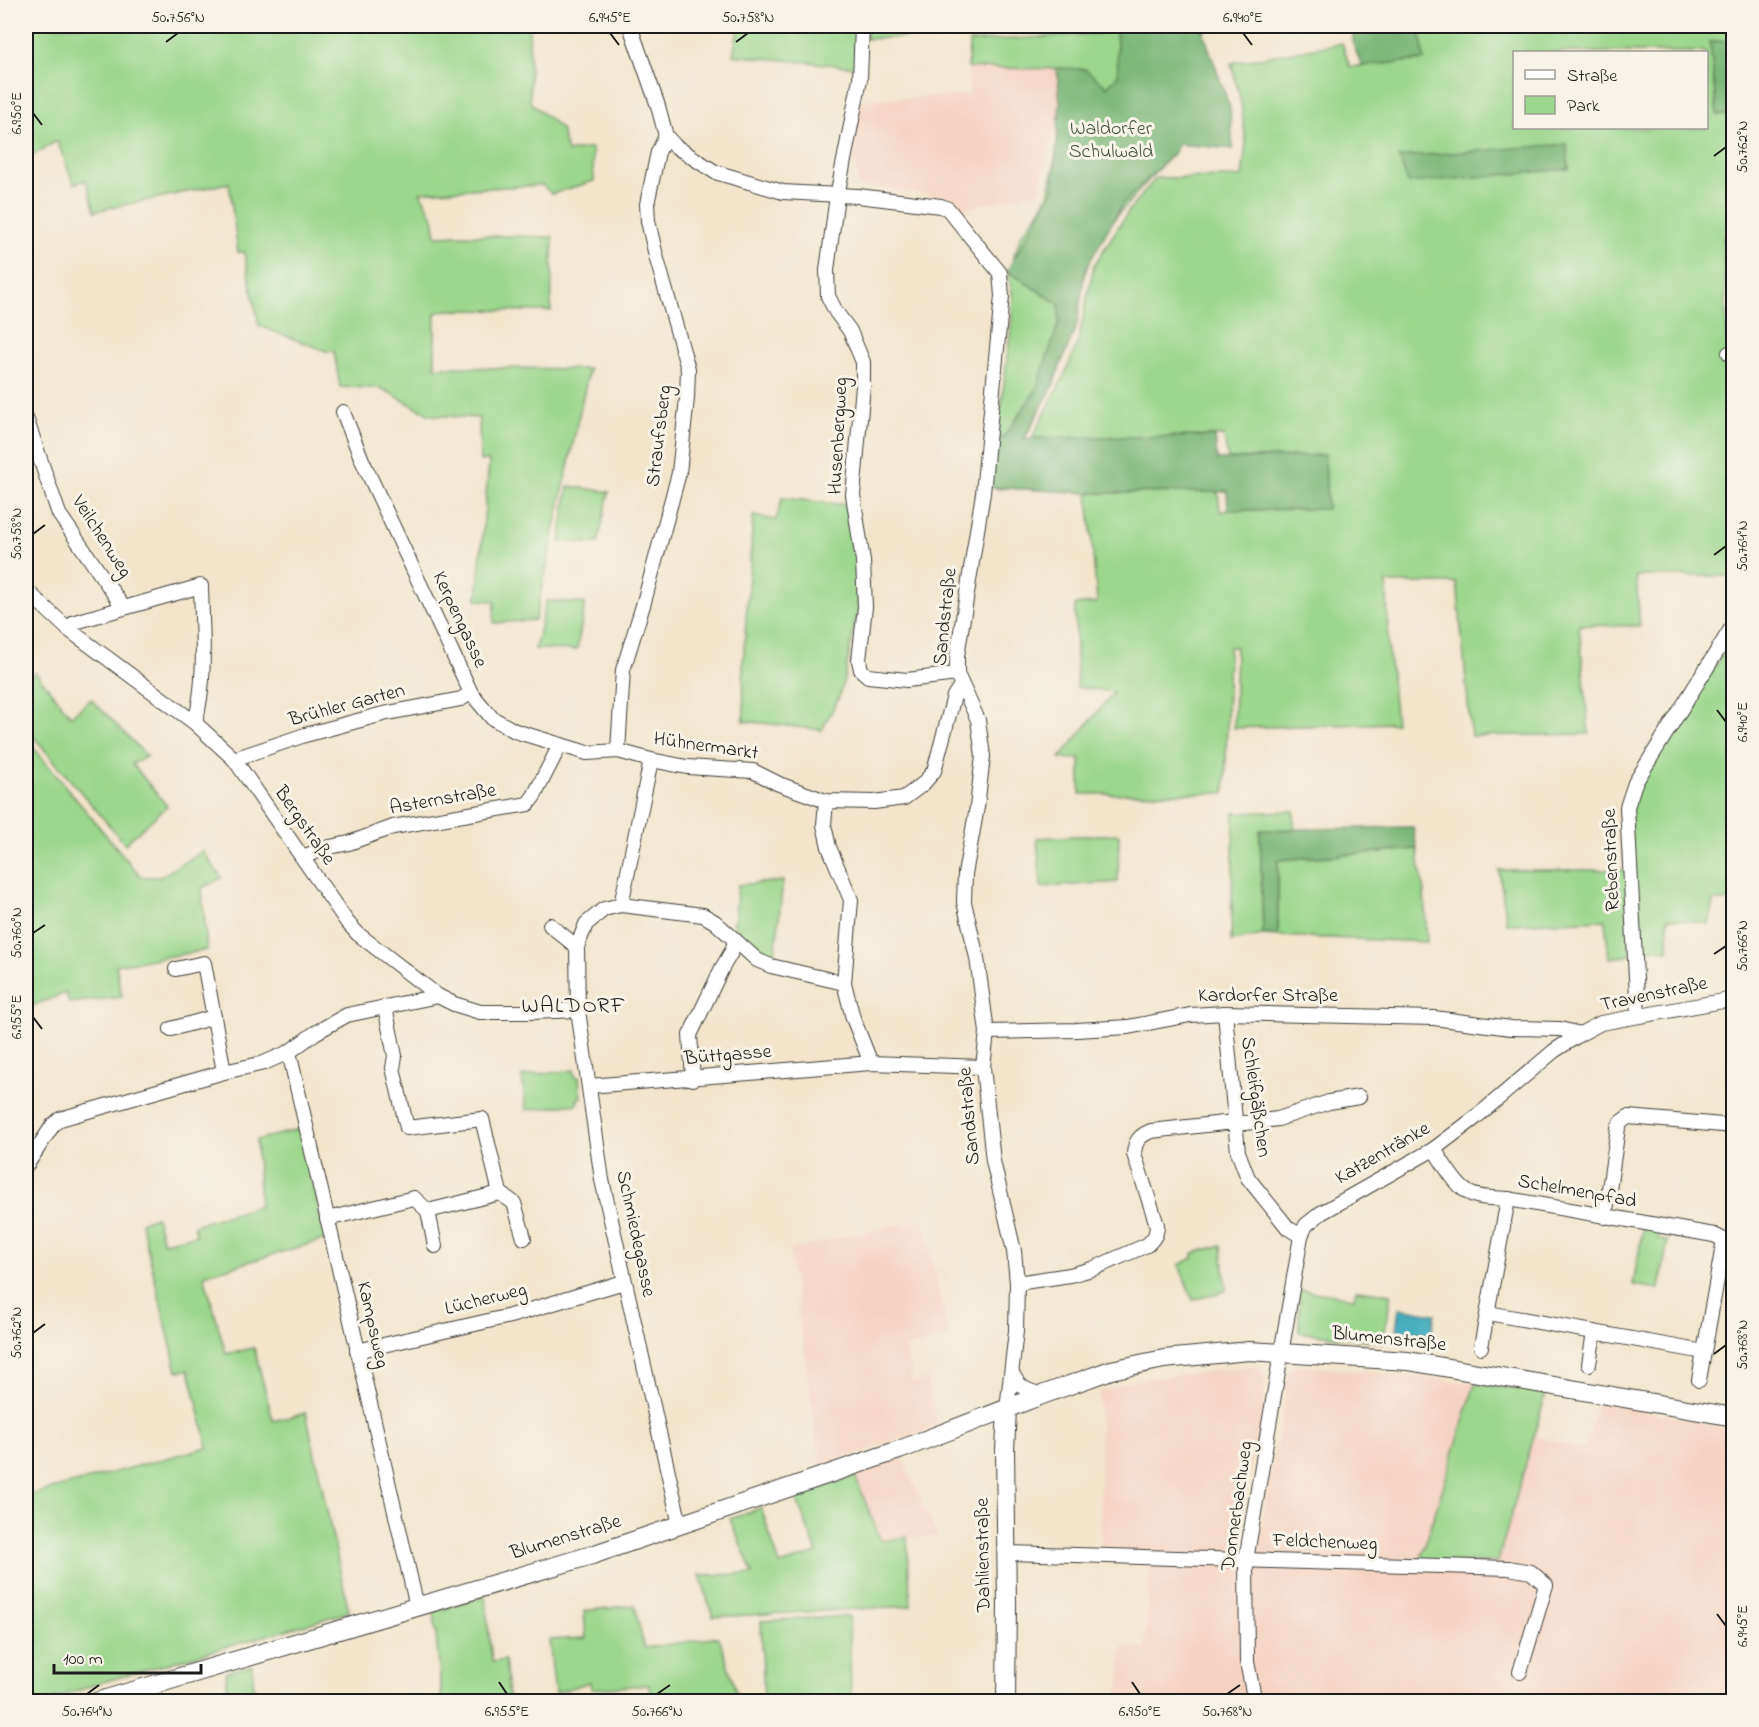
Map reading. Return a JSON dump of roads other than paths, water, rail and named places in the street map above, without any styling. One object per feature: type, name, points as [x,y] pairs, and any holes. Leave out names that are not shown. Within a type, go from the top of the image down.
[{"type":"main road","name":"Blumenstraße","points":[[96,1701],[592,1555],[965,1425],[1111,1370],[1136,1364],[1223,1353],[1281,1352],[1408,1361],[1734,1417]]},
{"type":"main road","name":"Dahlienstraße","points":[[1006,1701],[1005,1450],[1007,1409]]},
{"type":"main road","points":[[965,1425],[982,1427],[997,1436],[1005,1450]]},
{"type":"street","points":[[630,26],[666,136]]},
{"type":"street","name":"Husenbergweg","points":[[862,26],[860,79],[837,196],[827,270],[828,296],[850,332],[863,362],[853,495],[863,561],[865,607],[859,660],[861,670],[868,676],[907,680],[959,680]]},
{"type":"street","name":"Sandstraße","points":[[666,136],[675,146],[720,174],[783,192],[858,196],[941,206],[948,209],[1000,273],[1002,296],[983,493],[959,645],[959,680],[978,720],[983,756],[965,874],[964,902],[977,958],[987,1032],[983,1067],[993,1161],[1014,1251],[1017,1283],[1016,1331],[1007,1409]]},
{"type":"street","name":"Straufsberg","points":[[618,751],[623,670],[679,473],[687,398],[688,369],[648,221],[648,204],[658,152],[666,136]]},
{"type":"street","name":"Kerpengasse","points":[[343,412],[362,460],[471,693],[492,718],[515,730],[587,753],[618,751]]},
{"type":"street","name":"Veilchenweg","points":[[26,418],[59,514],[123,608]]},
{"type":"street","points":[[69,629],[75,622],[201,586],[203,672],[201,702],[195,723]]},
{"type":"street","name":"Bergstraße","points":[[26,590],[69,629],[195,723],[234,759],[347,922],[358,934],[438,996],[454,1005],[480,1012],[578,1010]]},
{"type":"street","name":"Rebenstraße","points":[[1638,1016],[1627,807],[1635,783],[1734,624]]},
{"type":"street","name":"Hühnermarkt","points":[[618,751],[687,767],[753,771],[779,784],[826,801],[874,802],[904,798],[934,771],[959,680]]},
{"type":"street","name":"Brühler Garten","points":[[234,759],[305,735],[383,714],[461,699],[471,693]]},
{"type":"street","name":"Asternstraße","points":[[303,857],[393,827],[528,804],[560,745]]},
{"type":"street","points":[[651,760],[621,905],[703,915],[715,922],[757,960],[771,966],[844,982]]},
{"type":"street","points":[[826,801],[824,825],[829,847],[851,900],[844,982],[853,1018],[871,1063]]},
{"type":"street","name":"Schmiedegasse","points":[[621,905],[604,909],[586,924],[577,947],[578,1010],[602,1180],[680,1525]]},
{"type":"street","points":[[550,926],[577,947]]},
{"type":"street","points":[[693,1078],[690,1035],[735,941]]},
{"type":"street","points":[[176,969],[204,963],[224,1072]]},
{"type":"street","points":[[26,1166],[53,1125],[60,1119],[224,1072],[264,1063],[289,1052],[315,1033],[347,1015],[438,996]]},
{"type":"street","name":"Travenstraße","points":[[1441,1018],[1511,1029],[1560,1029],[1580,1034],[1601,1023],[1734,999]]},
{"type":"street","points":[[385,1007],[395,1056],[393,1068],[406,1128],[482,1119],[500,1193],[514,1203],[524,1238]]},
{"type":"street","name":"Kardorfer Straße","points":[[987,1032],[1128,1027],[1190,1015],[1225,1013],[1441,1018]]},
{"type":"street","name":"Schleifgäßchen","points":[[1225,1013],[1238,1152],[1248,1178],[1288,1228],[1301,1236]]},
{"type":"street","points":[[171,1029],[214,1017]]},
{"type":"street","name":"Katzentränke","points":[[1301,1236],[1306,1224],[1321,1213],[1434,1149],[1475,1118],[1554,1051],[1580,1034]]},
{"type":"street","name":"Kampsweg","points":[[289,1052],[417,1607]]},
{"type":"street","name":"Büttgasse","points":[[589,1086],[871,1063],[983,1067]]},
{"type":"street","points":[[1017,1283],[1070,1275],[1092,1269],[1152,1241],[1156,1235],[1157,1225],[1134,1154],[1137,1139],[1151,1131],[1278,1119],[1329,1102],[1359,1097]]},
{"type":"street","points":[[1605,1217],[1618,1128],[1624,1119],[1628,1117],[1734,1126]]},
{"type":"street","name":"Schelmenpfad","points":[[1434,1149],[1459,1185],[1466,1192],[1477,1196],[1508,1199],[1714,1235],[1729,1240]]},
{"type":"street","points":[[428,1210],[500,1193]]},
{"type":"street","points":[[327,1219],[414,1198],[428,1210],[435,1246]]},
{"type":"street","points":[[1482,1347],[1508,1199]]},
{"type":"street","points":[[1281,1352],[1301,1236]]},
{"type":"street","points":[[1700,1380],[1729,1240]]},
{"type":"street","name":"Lücherweg","points":[[357,1351],[510,1316],[624,1282]]},
{"type":"street","points":[[1488,1313],[1704,1352]]},
{"type":"street","points":[[1589,1364],[1594,1332]]},
{"type":"street","name":"Donnerbachweg","points":[[1255,1701],[1247,1662],[1246,1560],[1281,1352]]},
{"type":"street","points":[[1012,1373],[1018,1384],[1026,1390],[1042,1395]]},
{"type":"street","name":"Feldchenweg","points":[[1007,1553],[1509,1568],[1531,1572],[1546,1585],[1520,1672]]},
{"type":"water","points":[[1399,1308],[1435,1314],[1431,1335],[1396,1329]]},
{"type":"district","name":"WALDORF","points":[[574,1007]]},
{"type":"park label","name":"Waldorfer Schulwald","points":[[1111,140]]}]
